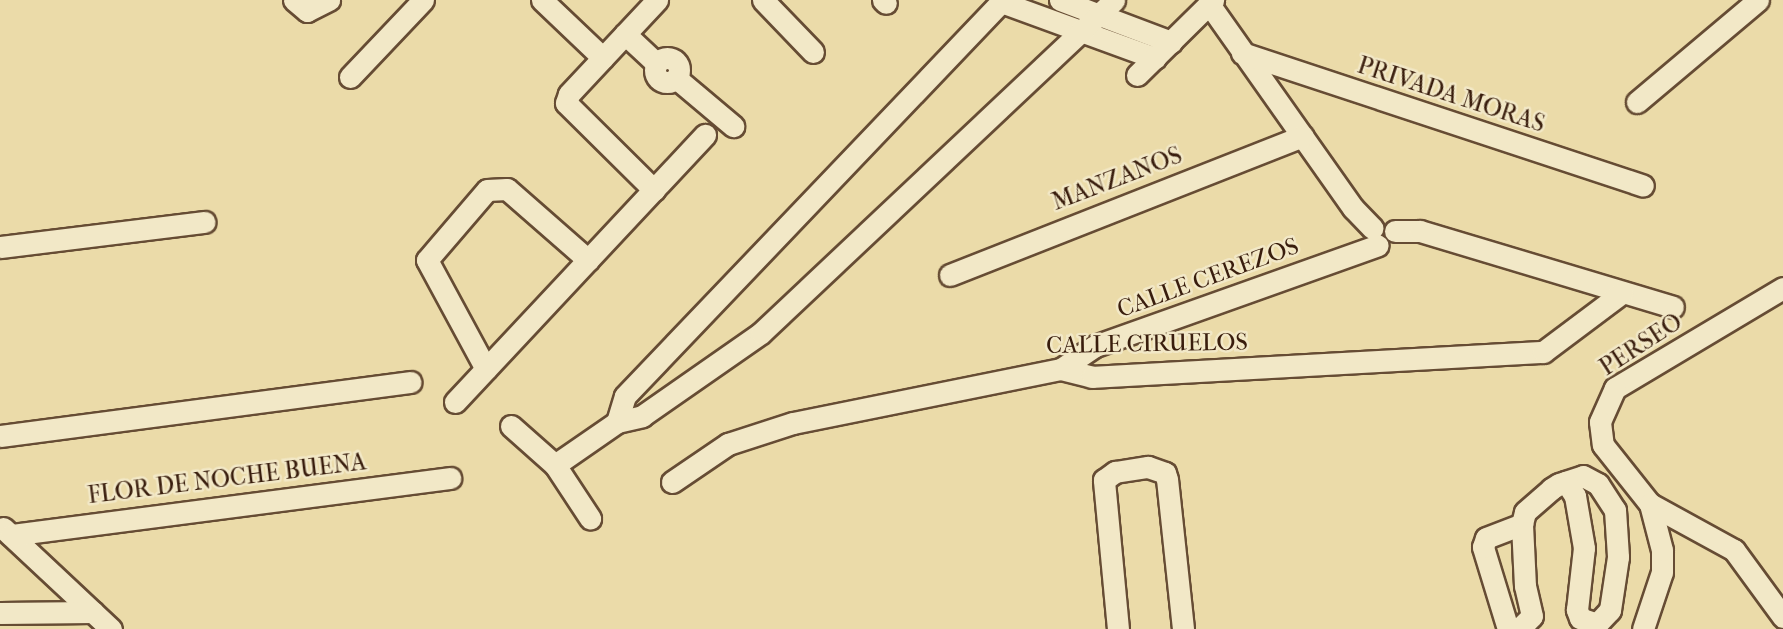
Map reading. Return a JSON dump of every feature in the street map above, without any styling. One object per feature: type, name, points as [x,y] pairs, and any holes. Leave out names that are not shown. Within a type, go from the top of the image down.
[{"type":"street","points":[[295,1],[307,10],[330,0]]},
{"type":"street","points":[[350,76],[422,0]]},
{"type":"street","points":[[542,0],[603,58]]},
{"type":"street","points":[[654,190],[566,103],[657,0]]},
{"type":"street","points":[[763,0],[813,52]]},
{"type":"street","points":[[1060,0],[1107,7],[1171,42]]},
{"type":"street","points":[[1637,102],[1758,0]]},
{"type":"street","points":[[617,422],[625,396],[1002,1],[1155,58]]},
{"type":"street","points":[[1137,75],[1208,5],[1375,236],[1381,222],[1390,224],[1395,231],[1420,231],[1673,307]]},
{"type":"street","points":[[555,465],[617,422],[642,416],[761,333],[1107,7]]},
{"type":"street","points":[[625,34],[656,63],[662,58],[674,60],[679,66],[676,78],[733,126]]},
{"type":"street","name":"PRIVADA MORAS","points":[[1239,48],[1643,186]]},
{"type":"street","points":[[455,402],[705,135]]},
{"type":"street","name":"MANZANOS","points":[[950,275],[1303,136]]},
{"type":"street","points":[[486,369],[427,260],[487,190],[507,189],[588,260]]},
{"type":"street","points":[[0,247],[204,222]]},
{"type":"street","name":"CALLE CEREZOS","points":[[1061,369],[1095,346],[1375,236]]},
{"type":"street","name":"PERSEO","points":[[1783,288],[1615,388],[1607,400],[1600,422],[1604,445],[1650,504],[1734,550],[1783,617]]},
{"type":"street","name":"CALLE CIRUELOS","points":[[672,482],[728,444],[793,423],[1061,369],[1092,377],[1544,352],[1622,293]]},
{"type":"street","points":[[0,436],[410,382]]},
{"type":"street","points":[[511,426],[555,465],[590,518]]},
{"type":"street","points":[[1118,629],[1104,480],[1115,472],[1148,467],[1165,473],[1167,479],[1183,629]]},
{"type":"street","points":[[1532,625],[1525,586],[1521,524],[1533,501],[1566,482],[1591,477],[1615,510],[1616,579],[1610,610],[1597,624],[1580,618],[1577,610],[1584,548],[1575,496],[1566,482]]},
{"type":"street","name":"FLOR DE NOCHE BUENA","points":[[5,530],[450,478]]},
{"type":"street","points":[[1643,629],[1658,596],[1662,572],[1662,550],[1650,504]]},
{"type":"street","points":[[1508,629],[1483,547],[1486,538],[1521,524]]},
{"type":"street","points":[[5,530],[111,629]]},
{"type":"street","points":[[0,613],[93,612]]}]
